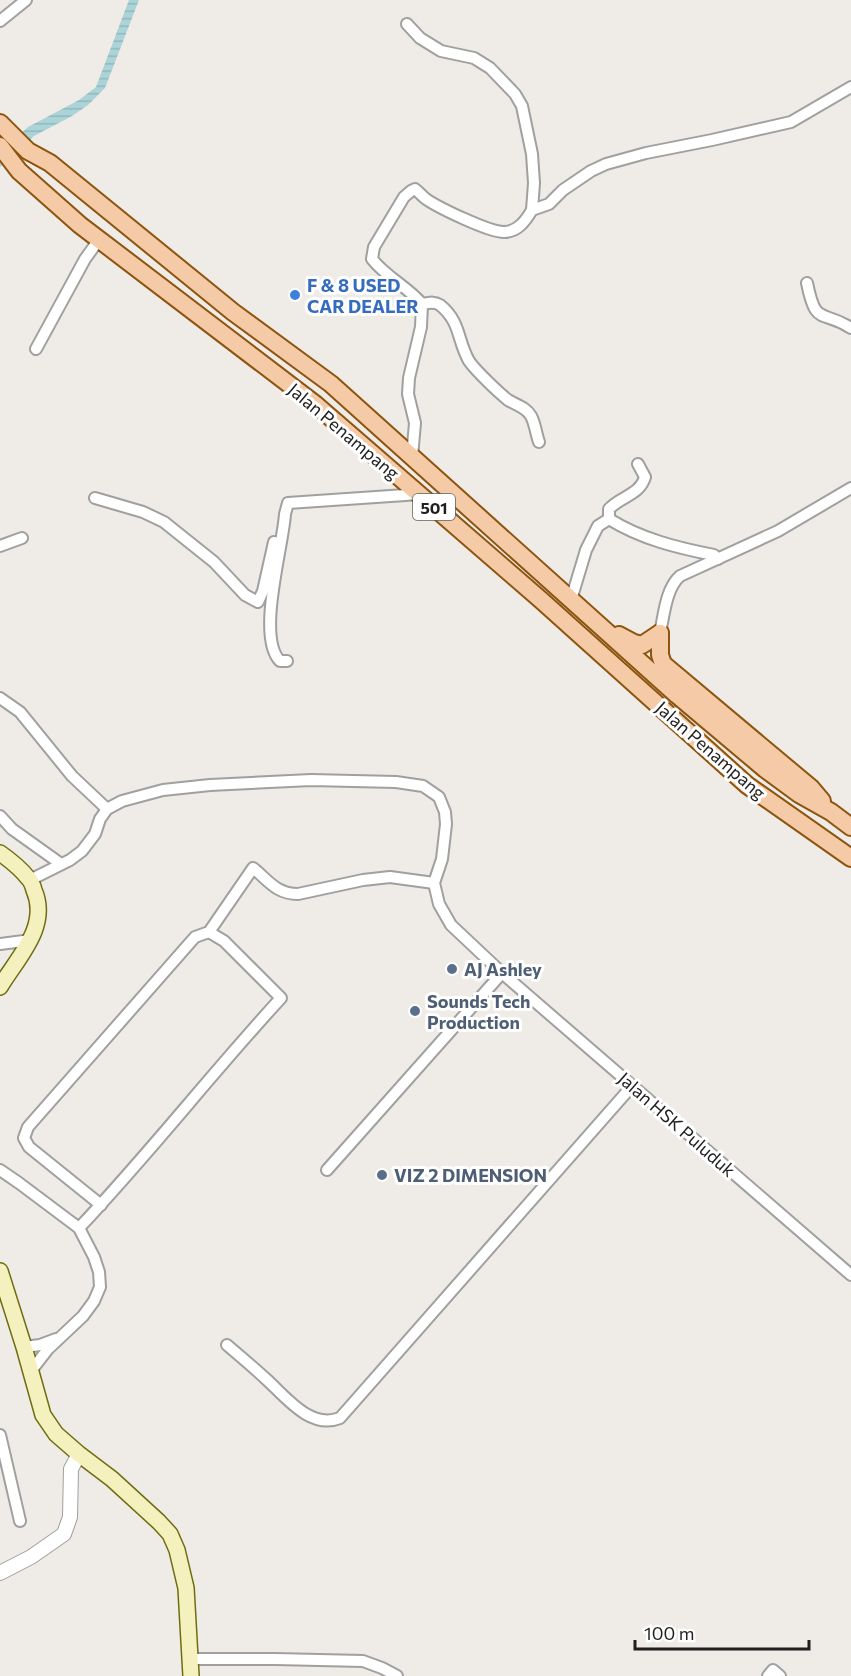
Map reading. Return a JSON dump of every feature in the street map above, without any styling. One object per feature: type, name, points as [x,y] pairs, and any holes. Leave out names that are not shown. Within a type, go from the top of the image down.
[{"type":"main road","name":"Jalan Penampang","points":[[3,127],[28,151],[50,163],[233,312],[331,384],[677,695],[765,769],[851,827]]},
{"type":"main road","name":"Jalan Penampang","points":[[0,146],[12,162],[98,241],[315,404],[420,494],[747,785],[851,858]]},
{"type":"main road","points":[[605,630],[642,645],[660,633]]},
{"type":"main road","points":[[660,633],[660,655],[663,664],[811,788],[831,812]]},
{"type":"main road","points":[[799,794],[794,796],[793,811],[809,828]]},
{"type":"main road","points":[[0,853],[30,880],[39,907],[36,929],[31,940],[0,987]]},
{"type":"main road","points":[[0,1271],[43,1415],[56,1434],[112,1479],[170,1534],[177,1550],[186,1588],[191,1676]]},
{"type":"street","points":[[0,21],[26,0]]},
{"type":"street","points":[[407,24],[420,38],[441,51],[474,58],[490,68],[514,94],[522,106],[532,154],[534,183],[532,210],[525,222],[505,232],[476,224],[426,199],[415,189],[404,197],[374,247],[372,259],[379,268],[404,286],[422,304],[421,327],[409,378],[408,394],[415,423],[412,457]]},
{"type":"street","points":[[532,210],[549,204],[563,190],[606,164],[646,153],[790,122],[851,87]]},
{"type":"street","points":[[36,350],[85,259],[98,241]]},
{"type":"street","points":[[807,283],[812,305],[820,316],[851,328]]},
{"type":"street","points":[[422,304],[433,302],[439,304],[452,317],[459,331],[464,351],[471,363],[508,400],[529,413],[539,442]]},
{"type":"street","points":[[609,519],[609,509],[614,504],[641,488],[645,477],[638,464]]},
{"type":"street","points":[[660,633],[674,582],[680,576],[778,531],[851,488]]},
{"type":"street","points":[[287,661],[280,661],[275,656],[270,627],[273,587],[288,503],[420,494]]},
{"type":"street","points":[[95,498],[143,512],[165,522],[214,562],[245,595],[258,602],[264,591],[278,525],[285,514]]},
{"type":"street","points":[[571,600],[586,550],[598,526],[609,519]]},
{"type":"street","points":[[609,519],[620,526],[664,544],[714,555],[718,559]]},
{"type":"street","points":[[0,546],[22,538]]},
{"type":"street","points":[[0,698],[20,712],[72,776],[107,809]]},
{"type":"street","points":[[30,880],[76,855],[90,843],[107,809],[122,801],[163,790],[210,785],[322,780],[396,782],[423,786],[439,797],[445,812],[442,859],[434,883],[390,877],[363,879],[298,894],[288,894],[271,885],[253,868],[209,932],[195,937],[28,1127],[24,1138],[29,1147],[101,1205]]},
{"type":"street","points":[[0,816],[12,829],[61,864]]},
{"type":"street","name":"Jalan HSK Puluduk","points":[[434,883],[439,904],[451,925],[502,973],[851,1275]]},
{"type":"street","points":[[79,1228],[281,998],[224,941],[209,932]]},
{"type":"street","points":[[0,944],[31,940]]},
{"type":"street","points":[[327,1170],[502,973]]},
{"type":"street","points":[[227,1345],[297,1408],[310,1416],[325,1420],[340,1418],[632,1086]]},
{"type":"street","points":[[0,1170],[79,1228],[99,1272],[100,1287],[94,1301],[83,1316],[59,1337],[30,1371]]},
{"type":"street","points":[[0,1179],[19,1183]]},
{"type":"street","points":[[24,1347],[40,1345],[59,1337]]},
{"type":"street","points":[[0,1435],[20,1521]]},
{"type":"street","points":[[0,1573],[32,1557],[64,1534],[70,1517],[71,1469],[79,1454]]},
{"type":"street","points":[[189,1659],[363,1661],[397,1676]]},
{"type":"street","points":[[768,1676],[773,1670],[780,1676]]},
{"type":"water","points":[[129,0],[139,0],[105,88],[88,105],[72,116],[34,136],[0,167],[0,153],[28,127],[79,100],[96,87]]},
{"type":"place","name":"F & 8 USED CAR DEALER","points":[[295,295]]},
{"type":"place","name":"AJ Ashley","points":[[452,969]]},
{"type":"place","name":"Sounds Tech Production","points":[[415,1011]]},
{"type":"place","name":"VIZ 2 DIMENSION","points":[[382,1175]]}]
